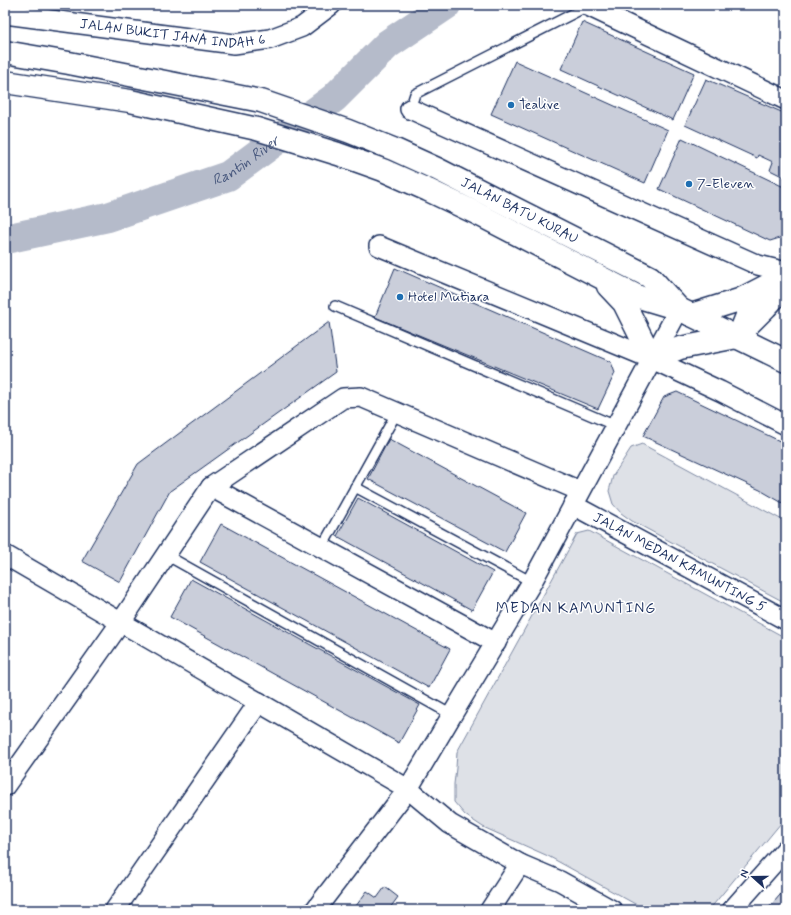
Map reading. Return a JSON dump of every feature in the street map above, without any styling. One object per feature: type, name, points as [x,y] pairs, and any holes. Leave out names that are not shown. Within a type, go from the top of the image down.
[{"type":"main road","name":"JALAN BATU KURAU","points":[[5,52],[69,63],[261,101],[393,148],[650,278],[685,312]]},
{"type":"main road","name":"JALAN BATU KURAU","points":[[5,82],[130,101],[257,129],[338,154],[383,170],[474,212],[639,297],[685,312],[786,361]]},
{"type":"main road","points":[[597,275],[624,303],[652,359],[680,348],[737,337]]},
{"type":"main road","points":[[685,312],[739,300],[782,276]]},
{"type":"street","name":"JALAN BUKIT JANA INDAH 6","points":[[15,12],[234,44],[270,39],[302,27],[331,5]]},
{"type":"street","points":[[588,6],[786,100]]},
{"type":"street","points":[[410,109],[782,276],[767,308],[737,337]]},
{"type":"street","points":[[379,246],[652,359],[720,391],[786,425]]},
{"type":"street","points":[[315,910],[408,789],[532,582],[652,359],[685,312]]},
{"type":"street","name":"JALAN MEDAN KAMUNTING 5","points":[[211,486],[343,398],[361,397],[396,412],[577,498],[786,620]]},
{"type":"street","points":[[5,786],[121,622],[211,486],[496,643]]},
{"type":"street","points":[[5,555],[408,789],[450,824],[520,864],[560,881],[612,910]]},
{"type":"street","points":[[115,910],[259,702]]},
{"type":"street","points":[[732,910],[786,849]]},
{"type":"street","points":[[490,910],[520,864]]},
{"type":"lane","points":[[410,109],[415,94],[588,6]]},
{"type":"lane","points":[[335,306],[616,426]]},
{"type":"lane","points":[[322,547],[396,412]]},
{"type":"lane","points":[[355,487],[532,582]]},
{"type":"lane","points":[[166,555],[452,715]]},
{"type":"shaded area","points":[[642,444],[786,522],[786,603],[632,521],[621,513],[613,504],[609,491],[613,476],[631,448]]},
{"type":"shaded area","points":[[589,531],[786,638],[786,817],[709,910],[646,910],[548,856],[483,827],[465,815],[454,802],[457,752],[577,534]]},
{"type":"building","points":[[582,22],[694,73],[673,120],[561,69]]},
{"type":"building","points":[[515,61],[668,130],[645,183],[491,114]]},
{"type":"building","points":[[706,79],[786,114],[786,178],[770,170],[773,162],[758,155],[757,158],[685,125]]},
{"type":"building","points":[[682,138],[786,188],[786,236],[770,241],[659,189]]},
{"type":"building","points":[[395,268],[611,362],[615,373],[598,409],[375,317]]},
{"type":"building","points":[[329,322],[336,372],[170,491],[120,582],[82,561],[138,464]]},
{"type":"building","points":[[677,392],[786,444],[786,505],[760,490],[643,436],[664,397]]},
{"type":"building","points":[[389,439],[526,513],[505,552],[368,479]]},
{"type":"building","points":[[358,498],[493,572],[472,610],[337,536]]},
{"type":"building","points":[[221,524],[450,649],[429,688],[200,562]]},
{"type":"building","points":[[191,579],[420,705],[399,743],[170,617]]},
{"type":"building","points":[[385,887],[398,897],[390,908],[393,910],[353,910],[367,891],[377,898]]},
{"type":"building","points":[[786,888],[786,910],[767,910]]},
{"type":"waterway","name":"Rantin River","points":[[5,239],[108,217],[228,176],[334,98],[388,44],[446,5]]},
{"type":"place","name":"Tealive","points":[[511,105]]},
{"type":"place","name":"7-Eleven","points":[[689,184]]},
{"type":"place","name":"Hotel Mutiara","points":[[400,297]]},
{"type":"district","name":"MEDAN KAMUNTING","points":[[576,609]]}]
